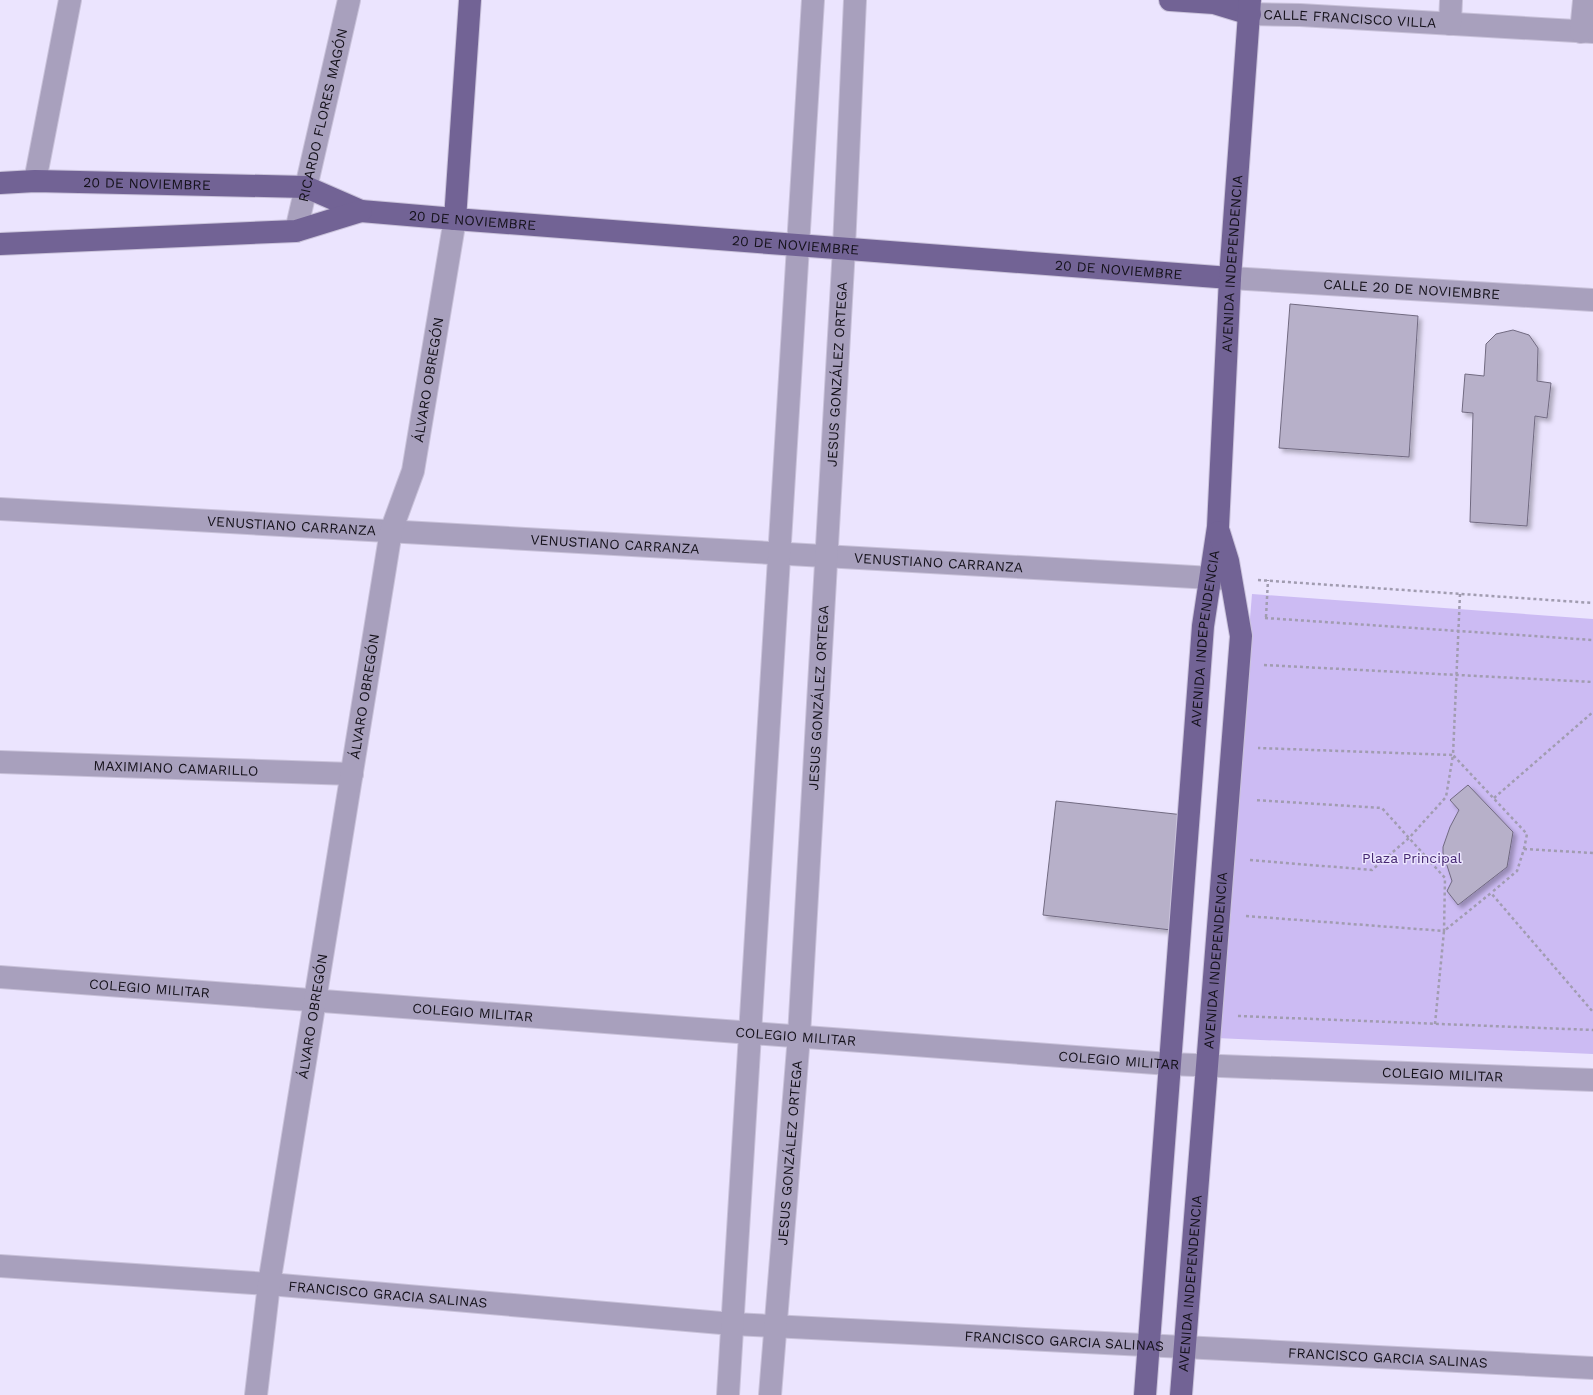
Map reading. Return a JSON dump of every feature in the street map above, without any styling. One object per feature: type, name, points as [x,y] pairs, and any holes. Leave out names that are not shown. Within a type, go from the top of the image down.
[{"type":"main road","name":"ÁLVARO OBREGÓN","points":[[455,219],[470,0]]},
{"type":"main road","points":[[1170,0],[1218,1],[1250,7]]},
{"type":"main road","name":"AVENIDA INDEPENDENCIA","points":[[1181,1395],[1241,636],[1220,578],[1218,527],[1230,278],[1250,7]]},
{"type":"main road","name":"20 DE NOVIEMBRE","points":[[0,183],[35,181],[306,187],[361,211],[1230,278]]},
{"type":"main road","name":"20 DE NOVIEMBRE","points":[[0,244],[296,231],[361,211]]},
{"type":"main road","name":"AVENIDA INDEPENDENCIA","points":[[1146,1395],[1203,626],[1220,578]]},
{"type":"street","points":[[35,181],[70,0]]},
{"type":"street","name":"RICARDO FLORES MAGÓN","points":[[296,231],[349,0]]},
{"type":"street","points":[[728,1395],[753,1033],[813,0]]},
{"type":"street","name":"JESUS GONZÁLEZ ORTEGA","points":[[770,1395],[798,1036],[844,248],[855,0]]},
{"type":"street","name":"CALLE FRANCISCO VILLA","points":[[1450,24],[1451,0]]},
{"type":"street","points":[[1575,0],[1593,1]]},
{"type":"street","name":"CALLE FRANCISCO VILLA","points":[[1250,7],[1300,15],[1587,32],[1584,0]]},
{"type":"street","name":"ÁLVARO OBREGÓN","points":[[256,1395],[269,1284],[391,531],[413,470],[455,219]]},
{"type":"street","name":"CALLE 20 DE NOVIEMBRE","points":[[1230,278],[1593,300]]},
{"type":"street","name":"VENUSTIANO CARRANZA","points":[[0,509],[1220,578]]},
{"type":"street","name":"MAXIMIANO CAMARILLO","points":[[0,762],[352,774]]},
{"type":"street","name":"COLEGIO MILITAR","points":[[0,977],[1170,1064],[1593,1080]]},
{"type":"street","name":"FRANCISCO GRACIA SALINAS","points":[[0,1266],[269,1284],[733,1324],[776,1325]]},
{"type":"street","name":"FRANCISCO GARCIA SALINAS","points":[[776,1325],[1593,1368]]},
{"type":"path","points":[[1220,578],[1268,580],[1593,603]]},
{"type":"path","points":[[1265,626],[1268,580]]},
{"type":"path","points":[[1247,860],[1372,870],[1409,838],[1446,798],[1453,755],[1460,594]]},
{"type":"path","points":[[1266,618],[1593,640]]},
{"type":"path","points":[[1263,658],[1262,665],[1593,682]]},
{"type":"path","points":[[1494,798],[1593,712]]},
{"type":"path","points":[[1243,916],[1444,931],[1517,871],[1528,834],[1453,755],[1256,748]]},
{"type":"path","points":[[1252,800],[1382,808],[1445,878],[1444,931],[1435,1024]]},
{"type":"path","points":[[1524,849],[1593,853]]},
{"type":"path","points":[[1491,893],[1593,1012]]},
{"type":"path","points":[[1235,1016],[1593,1030]]},
{"type":"green space","name":"Plaza Principal","points":[[1252,594],[1593,619],[1593,1054],[1216,1038]]},
{"type":"building","points":[[1290,304],[1418,316],[1409,457],[1279,448]]},
{"type":"building","points":[[1513,330],[1529,335],[1538,348],[1537,381],[1551,383],[1547,418],[1535,416],[1527,526],[1470,522],[1473,413],[1462,412],[1465,374],[1484,376],[1486,344],[1496,334]]},
{"type":"building","points":[[1468,785],[1513,832],[1507,867],[1458,905],[1447,891],[1452,881],[1443,853],[1443,847],[1450,827],[1459,810],[1450,800]]},
{"type":"building","points":[[1056,801],[1184,815],[1171,930],[1043,915]]}]
